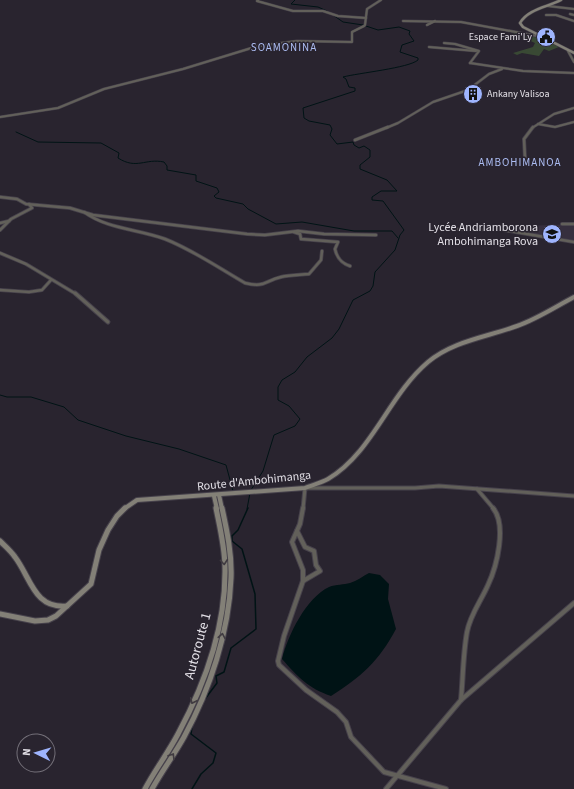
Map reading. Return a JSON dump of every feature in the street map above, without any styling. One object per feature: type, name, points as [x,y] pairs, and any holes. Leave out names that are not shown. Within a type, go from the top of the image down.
[{"type":"main road","points":[[561,0],[527,15],[520,22],[523,27],[574,53]]},
{"type":"main road","name":"Route d'Ambohimanga","points":[[0,614],[36,621],[48,620],[56,616],[91,584],[99,550],[108,530],[117,516],[128,505],[137,500],[305,488],[328,480],[346,466],[359,452],[404,387],[426,363],[438,353],[478,336],[517,326],[574,297]]},
{"type":"main road","name":"Autoroute 1","points":[[145,789],[178,734],[200,686],[214,642],[225,576],[221,528],[216,495]]},
{"type":"main road","name":"Autoroute 1","points":[[152,789],[184,736],[207,687],[220,643],[231,575],[226,528],[216,495]]},
{"type":"main road","points":[[0,541],[16,556],[39,597],[45,603],[63,607],[69,605]]},
{"type":"main road","points":[[53,606],[56,609],[56,616]]},
{"type":"street","points":[[258,0],[257,1],[293,11],[323,11],[338,16],[366,18]]},
{"type":"street","points":[[0,117],[58,108],[108,88],[188,68],[258,46],[297,41],[352,42],[352,32],[364,26],[367,9],[381,0]]},
{"type":"street","points":[[548,6],[573,10]]},
{"type":"street","points":[[546,15],[556,15],[574,21]]},
{"type":"street","points":[[403,21],[436,21],[492,26],[544,38]]},
{"type":"street","points":[[427,25],[436,21]]},
{"type":"street","points":[[444,43],[455,44],[479,52]]},
{"type":"street","points":[[429,47],[479,52]]},
{"type":"street","points":[[568,51],[574,62]]},
{"type":"street","points":[[479,52],[470,62],[502,69],[574,72]]},
{"type":"street","points":[[355,140],[398,123],[433,102],[468,90],[478,84],[489,74],[502,69]]},
{"type":"street","points":[[520,161],[525,158],[523,141],[525,136],[538,124],[558,111],[574,108]]},
{"type":"street","points":[[538,124],[555,126],[574,122]]},
{"type":"street","points":[[0,197],[12,198],[29,204],[46,205],[82,211],[93,215],[247,234],[265,235],[293,232],[376,235]]},
{"type":"street","points":[[29,204],[32,208]]},
{"type":"street","points":[[0,230],[9,221],[32,208],[46,205]]},
{"type":"street","points":[[82,211],[95,220],[106,225],[132,229],[170,241],[194,252],[245,283],[254,286],[264,286],[280,277],[309,274],[321,260],[322,251]]},
{"type":"street","points":[[0,223],[9,221]]},
{"type":"street","points":[[562,224],[574,224]]},
{"type":"street","points":[[449,230],[503,230],[574,242]]},
{"type":"street","points":[[293,232],[300,234],[301,239],[338,242],[335,249],[338,260],[344,265],[350,266]]},
{"type":"street","points":[[0,253],[26,264],[51,280],[72,290],[108,322]]},
{"type":"street","points":[[0,290],[29,292],[42,290],[51,280]]},
{"type":"street","points":[[446,789],[384,772],[351,737],[346,722],[337,712],[306,690],[279,665],[278,661],[284,636],[303,581],[303,570],[292,542],[292,536],[297,531],[301,521],[301,510],[305,488],[416,488],[439,486],[574,496]]},
{"type":"street","points":[[461,700],[467,633],[471,617],[489,584],[499,551],[500,522],[497,513],[477,489]]},
{"type":"street","points":[[297,531],[305,548],[314,551],[316,565],[320,568],[320,571],[303,581]]},
{"type":"street","points":[[386,789],[429,735],[461,700],[574,603]]},
{"type":"shaded area","name":"Lycée Andriamborona Ambohimanga Rova","points":[[574,224],[574,241],[504,230],[505,227]]},
{"type":"shaded area","points":[[369,573],[380,575],[389,584],[388,599],[396,629],[376,659],[360,675],[331,696],[310,686],[293,671],[282,659],[285,649],[299,618],[321,592],[332,586],[348,584]]},
{"type":"green space","points":[[508,31],[543,39],[559,47],[549,51],[544,49],[539,56],[522,53],[517,55],[513,53],[533,47],[535,43]]},
{"type":"waterway","points":[[295,0],[291,4],[318,7],[327,11]]},
{"type":"waterway","points":[[333,15],[343,22],[363,25]]},
{"type":"waterway","points":[[251,490],[263,471],[274,435],[295,426],[300,419],[289,406],[278,400],[278,387],[282,380],[295,372],[307,357],[332,338],[339,329],[353,300],[370,291],[373,286],[375,272],[395,250],[400,235],[404,230],[383,201],[372,200],[372,197],[381,191],[397,191],[387,180],[360,169],[360,165],[370,157],[370,150],[364,146],[359,148],[354,145],[353,142],[337,144],[330,135],[332,129],[330,125],[309,121],[304,118],[303,108],[355,91],[355,88],[349,87],[346,79],[343,77],[394,68],[413,63],[418,60],[418,58],[400,52],[402,45],[414,41],[409,34],[410,31],[399,27],[378,30],[366,26]]},
{"type":"waterway","points":[[16,132],[38,142],[101,143],[119,153],[118,158],[131,163],[151,161],[164,162],[167,166],[167,170],[196,175],[196,181],[217,188],[219,192],[214,196],[216,198],[243,204],[248,209],[276,224],[302,222],[354,231],[392,231],[398,238]]},
{"type":"waterway","points":[[0,395],[7,397],[31,397],[64,407],[78,420],[126,436],[179,449],[226,465],[233,491],[236,491]]},
{"type":"waterway","points":[[247,509],[250,493]]},
{"type":"waterway","points":[[205,699],[217,683],[216,676],[224,672],[231,648],[256,629],[255,594],[242,549],[232,541],[232,536],[238,530],[248,508]]},
{"type":"waterway","points":[[192,727],[191,734],[216,753],[213,763],[201,774],[192,789]]},
{"type":"place","name":"Espace Fami'Ly","points":[[546,37]]},
{"type":"place","name":"Ankany Valisoa","points":[[473,94]]},
{"type":"place","name":"Lycée Andriamborona Ambohimanga Rova","points":[[552,234]]},
{"type":"district","name":"SOAMONINA","points":[[284,47]]},
{"type":"district","name":"AMBOHIMANOA","points":[[520,162]]}]
